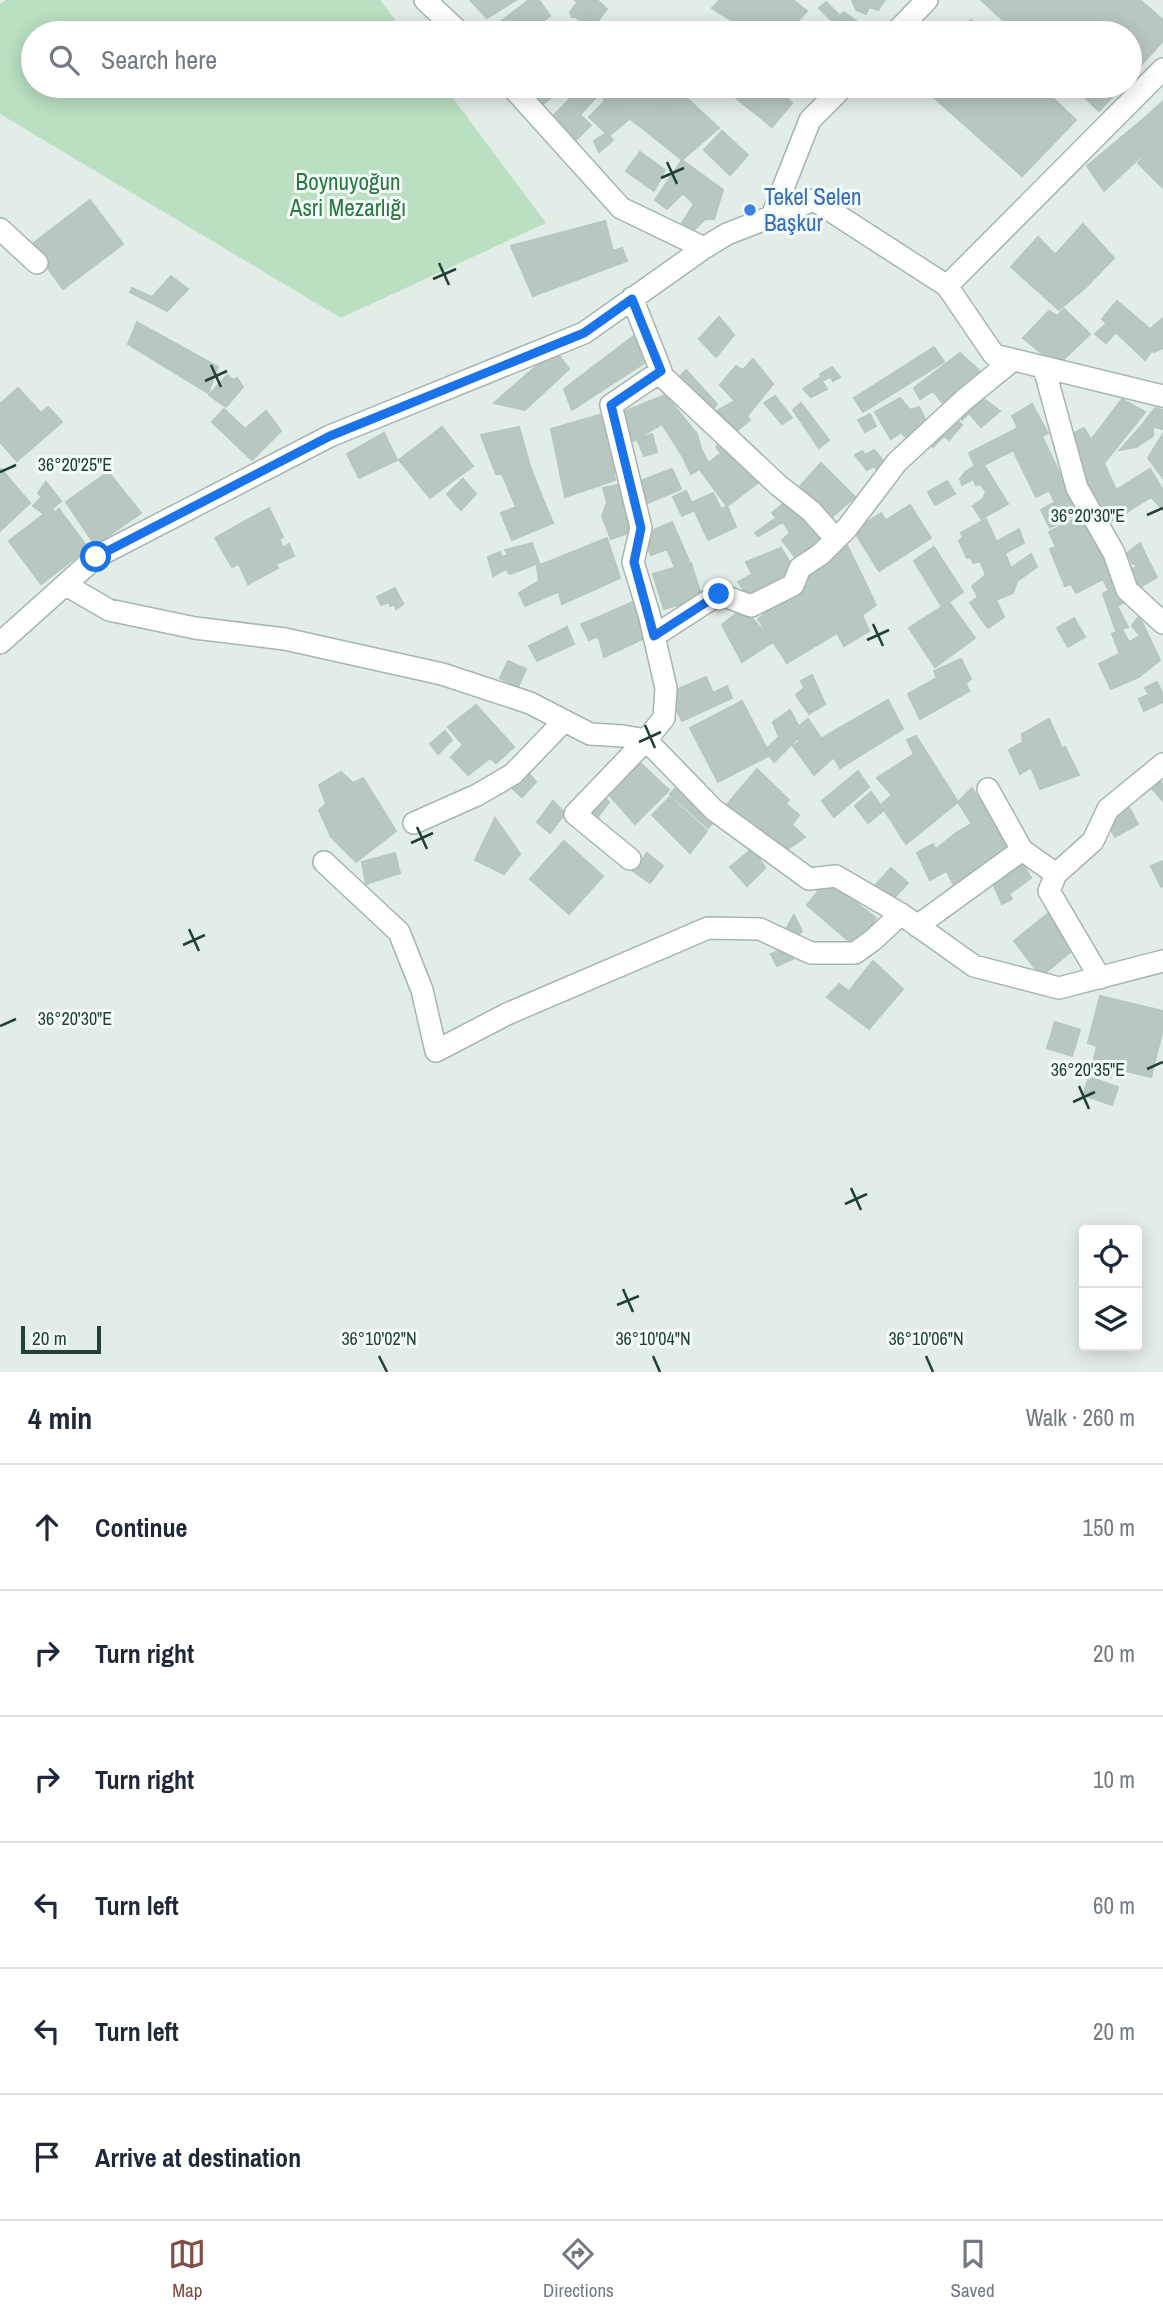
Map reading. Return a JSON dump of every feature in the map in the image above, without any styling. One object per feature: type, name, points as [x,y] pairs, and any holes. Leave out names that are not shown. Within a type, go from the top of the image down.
[{"type":"street","points":[[425,0],[447,21]]},
{"type":"street","points":[[907,21],[927,0]]},
{"type":"street","points":[[1142,90],[1163,69]]},
{"type":"street","points":[[523,98],[621,208],[704,248]]},
{"type":"street","points":[[772,216],[810,120],[832,98]]},
{"type":"street","points":[[947,286],[1134,98]]},
{"type":"street","points":[[0,643],[96,557],[330,436],[584,333],[727,234],[814,200],[947,286],[994,355],[1163,396]]},
{"type":"street","points":[[0,229],[37,263]]},
{"type":"street","points":[[630,859],[575,814],[664,718],[666,688],[634,562],[641,528],[611,405],[661,371],[632,299]]},
{"type":"street","points":[[654,636],[719,594],[751,606],[793,585],[800,568],[821,554],[847,528],[897,462],[965,399],[1013,360]]},
{"type":"street","points":[[1044,368],[1077,488],[1114,553],[1127,590],[1163,623]]},
{"type":"street","points":[[659,373],[778,485],[811,511],[836,539]]},
{"type":"street","points":[[65,585],[108,610],[195,628],[285,639],[442,674],[530,703],[590,734],[646,740],[714,810],[809,879],[836,876],[909,920],[974,966],[1059,988],[1163,961]]},
{"type":"street","points":[[414,823],[477,795],[513,774],[564,721]]},
{"type":"street","points":[[1100,978],[1049,891],[1056,874],[1093,841],[1108,809],[1163,764]]},
{"type":"street","points":[[988,789],[1022,850],[1056,874]]},
{"type":"street","points":[[324,862],[399,932],[422,990],[436,1051],[507,1014],[708,928],[760,929],[811,953],[855,953],[1022,850]]},
{"type":"street","points":[[1138,968],[1163,979]]},
{"type":"green space","name":"Boynuyoğun Asri Mezarlığı","points":[[6,0],[380,0],[396,21],[21,21],[21,98],[453,98],[546,223],[341,318],[0,114],[0,4]]},
{"type":"building","points":[[470,0],[516,0],[487,18]]},
{"type":"building","points":[[529,0],[539,0],[550,16],[543,21],[502,21]]},
{"type":"building","points":[[575,0],[597,0],[607,9],[596,21]]},
{"type":"building","points":[[720,0],[793,0],[807,11],[798,21],[733,21],[712,8]]},
{"type":"building","points":[[852,0],[885,0],[878,10],[869,7],[866,14],[856,10]]},
{"type":"building","points":[[981,0],[1140,0],[1163,20],[1163,41],[1142,64],[1142,21],[1004,21]]},
{"type":"building","points":[[826,2],[838,14],[832,21],[819,8]]},
{"type":"building","points":[[577,3],[595,21],[580,21],[572,17],[570,12]]},
{"type":"building","points":[[844,12],[856,21],[834,21]]},
{"type":"building","points":[[531,98],[551,98],[540,106]]},
{"type":"building","points":[[595,98],[580,115],[591,125],[576,140],[550,119],[570,99]]},
{"type":"building","points":[[603,98],[672,98],[641,127]]},
{"type":"building","points":[[672,98],[687,98],[719,128],[682,160],[641,127]]},
{"type":"building","points":[[736,98],[787,98],[792,103],[772,127]]},
{"type":"building","points":[[934,98],[1053,98],[1076,120],[1022,176]]},
{"type":"building","points":[[1085,98],[1111,98],[1099,111]]},
{"type":"building","points":[[1163,101],[1163,135],[1147,116]]},
{"type":"building","points":[[604,102],[629,119],[609,136],[589,117]]},
{"type":"building","points":[[1147,116],[1163,136],[1104,191],[1087,166]]},
{"type":"building","points":[[722,131],[748,155],[730,175],[704,150]]},
{"type":"building","points":[[606,133],[613,140],[599,152],[594,141]]},
{"type":"building","points":[[1163,136],[1163,188],[1138,163]]},
{"type":"building","points":[[640,152],[665,170],[654,191],[626,171]]},
{"type":"building","points":[[682,160],[723,190],[714,219],[705,219],[693,231],[682,223],[694,204],[683,193],[667,209],[655,200]]},
{"type":"building","points":[[90,200],[123,244],[63,289],[31,245]]},
{"type":"building","points":[[605,221],[613,251],[622,248],[627,261],[533,296],[511,246]]},
{"type":"building","points":[[1083,224],[1114,258],[1086,287],[1055,255]]},
{"type":"building","points":[[1038,237],[1086,287],[1059,310],[1011,267]]},
{"type":"building","points":[[171,276],[188,289],[167,311],[130,292],[132,288],[152,297]]},
{"type":"building","points":[[1117,301],[1150,329],[1141,337],[1152,350],[1145,360],[1102,319]]},
{"type":"building","points":[[1064,309],[1090,334],[1057,366],[1023,338],[1049,311],[1057,316]]},
{"type":"building","points":[[719,317],[734,335],[716,357],[699,339]]},
{"type":"building","points":[[1163,318],[1163,348],[1154,352],[1141,337]]},
{"type":"building","points":[[137,322],[218,367],[208,393],[128,344]]},
{"type":"building","points":[[1106,324],[1115,333],[1106,343],[1095,334]]},
{"type":"building","points":[[635,335],[649,360],[572,410],[564,389]]},
{"type":"building","points":[[934,347],[944,362],[863,412],[854,398]]},
{"type":"building","points":[[555,350],[569,369],[525,410],[494,403]]},
{"type":"building","points":[[960,353],[982,373],[945,406],[933,391],[920,399],[914,388]]},
{"type":"building","points":[[753,359],[773,384],[748,415],[720,385],[736,366],[743,370]]},
{"type":"building","points":[[832,367],[840,377],[833,381],[830,377],[824,380],[820,374]]},
{"type":"building","points":[[686,370],[717,404],[708,415],[673,384]]},
{"type":"building","points":[[227,375],[234,380],[237,378],[243,387],[226,407],[209,395]]},
{"type":"building","points":[[820,378],[827,389],[811,397],[803,389]]},
{"type":"building","points":[[18,388],[41,413],[48,407],[62,422],[17,461],[0,442],[0,404]]},
{"type":"building","points":[[665,395],[697,434],[701,449],[683,457],[662,424],[633,441],[623,412]]},
{"type":"building","points":[[775,396],[792,418],[782,424],[764,403]]},
{"type":"building","points":[[980,396],[1000,411],[981,427],[969,413],[962,420],[958,416]]},
{"type":"building","points":[[900,398],[910,410],[919,407],[928,425],[911,443],[901,432],[891,439],[875,412]]},
{"type":"building","points":[[1122,399],[1145,412],[1104,463],[1116,490],[1150,469],[1161,487],[1151,497],[1104,526],[1068,436],[1084,428],[1091,440]]},
{"type":"building","points":[[733,402],[750,420],[733,434],[723,416],[715,419],[713,413]]},
{"type":"building","points":[[801,403],[829,440],[819,448],[793,410]]},
{"type":"building","points":[[1032,404],[1048,433],[976,469],[969,453],[1018,428],[1012,416]]},
{"type":"building","points":[[1155,408],[1163,410],[1162,429],[1143,424]]},
{"type":"building","points":[[224,409],[245,429],[266,411],[281,431],[252,460],[212,422]]},
{"type":"building","points":[[606,413],[615,480],[565,497],[551,429]]},
{"type":"building","points":[[870,414],[876,426],[865,432],[858,420]]},
{"type":"building","points":[[952,417],[962,425],[949,440],[944,436],[933,447],[928,442]]},
{"type":"building","points":[[1143,424],[1153,427],[1153,436],[1136,447],[1120,450]]},
{"type":"building","points":[[442,427],[473,466],[430,498],[399,460]]},
{"type":"building","points":[[519,427],[530,466],[496,474],[481,435]]},
{"type":"building","points":[[384,433],[397,460],[359,478],[347,454]]},
{"type":"building","points":[[652,434],[657,452],[644,456],[637,439]]},
{"type":"building","points":[[1163,434],[1163,478],[1148,458]]},
{"type":"building","points":[[1042,436],[1064,483],[1036,497],[1014,452]]},
{"type":"building","points":[[726,439],[759,482],[727,506],[700,470],[721,453],[716,447]]},
{"type":"building","points":[[701,449],[709,464],[691,474],[683,457]]},
{"type":"building","points":[[874,450],[886,464],[877,470],[874,466],[867,470],[855,455],[862,451],[865,455]]},
{"type":"building","points":[[821,463],[855,497],[825,523],[794,493]]},
{"type":"building","points":[[984,465],[1008,504],[981,519],[973,506],[983,499],[986,491],[980,484],[976,485],[973,479],[962,485],[960,479],[975,466],[976,469]]},
{"type":"building","points":[[530,466],[542,497],[516,507],[502,474]]},
{"type":"building","points":[[672,469],[681,489],[648,503],[640,481]]},
{"type":"building","points":[[0,470],[30,503],[0,531]]},
{"type":"building","points":[[108,472],[141,513],[95,545],[66,502]]},
{"type":"building","points":[[463,479],[476,494],[461,510],[447,494]]},
{"type":"building","points":[[947,481],[955,494],[935,505],[928,492]]},
{"type":"building","points":[[46,482],[61,501],[54,507],[52,504],[44,514],[33,506],[42,497],[38,493]]},
{"type":"building","points":[[1064,483],[1080,512],[1050,528],[1041,510],[1055,502],[1049,490]]},
{"type":"building","points":[[624,484],[634,531],[611,539],[602,516],[607,502],[603,488]]},
{"type":"building","points":[[1161,487],[1163,490],[1163,510],[1151,497]]},
{"type":"building","points":[[686,491],[695,510],[682,516],[673,497]]},
{"type":"building","points":[[713,493],[721,509],[705,517],[709,526],[703,529],[691,503]]},
{"type":"building","points":[[542,497],[553,523],[512,540],[501,513]]},
{"type":"building","points":[[791,497],[829,539],[799,562],[782,540],[790,533],[783,522],[758,536],[755,533],[776,518],[772,513]]},
{"type":"building","points":[[910,505],[931,538],[879,571],[854,531],[881,513],[886,520]]},
{"type":"building","points":[[727,506],[736,527],[708,540],[703,529],[709,526],[705,517]]},
{"type":"building","points":[[52,508],[55,513],[59,509],[88,548],[41,584],[9,541]]},
{"type":"building","points":[[269,508],[283,537],[279,539],[283,548],[289,544],[294,556],[276,564],[278,568],[248,584],[239,564],[232,567],[215,538]]},
{"type":"building","points":[[1084,514],[1117,578],[1106,585],[1103,579],[1076,593],[1071,584],[1065,586],[1050,549],[1056,547],[1049,532]]},
{"type":"building","points":[[986,519],[1000,550],[973,563],[971,557],[967,558],[959,541],[963,537],[961,533]]},
{"type":"building","points":[[672,522],[689,561],[675,567],[667,549],[651,555],[642,535]]},
{"type":"building","points":[[1019,529],[1024,543],[1005,553],[1011,568],[1031,554],[1037,567],[1017,581],[1013,593],[996,600],[984,593],[978,597],[972,586],[986,575],[980,561],[1000,550],[996,542]]},
{"type":"building","points":[[607,538],[620,578],[562,604],[550,561]]},
{"type":"building","points":[[532,543],[539,563],[510,574],[506,569],[493,576],[488,557],[500,552],[502,557],[508,555],[505,550]]},
{"type":"building","points":[[846,543],[876,605],[837,633],[806,583],[803,570]]},
{"type":"building","points":[[1140,543],[1148,560],[1138,566],[1132,563],[1127,553]]},
{"type":"building","points":[[934,547],[963,592],[942,607],[914,561]]},
{"type":"building","points":[[781,548],[797,574],[752,601],[738,582],[752,574],[746,562]]},
{"type":"building","points":[[1148,560],[1157,577],[1135,590],[1126,573]]},
{"type":"building","points":[[550,561],[558,592],[525,606],[519,593],[539,581],[537,566]]},
{"type":"building","points":[[691,563],[702,598],[664,609],[653,574]]},
{"type":"building","points":[[1112,581],[1123,603],[1117,606],[1128,627],[1116,631],[1103,594],[1109,590],[1106,585]]},
{"type":"building","points":[[806,583],[837,633],[787,663],[758,619]]},
{"type":"building","points":[[395,588],[403,604],[396,609],[395,604],[390,606],[389,602],[381,605],[377,597]]},
{"type":"building","points":[[984,593],[996,600],[1004,617],[988,628],[970,603]]},
{"type":"building","points":[[637,600],[649,636],[604,657],[594,619]]},
{"type":"building","points":[[949,602],[975,638],[935,667],[909,628]]},
{"type":"building","points":[[743,608],[773,642],[742,662],[722,625]]},
{"type":"building","points":[[862,615],[869,631],[844,646],[837,633]]},
{"type":"building","points":[[1139,616],[1160,660],[1139,677],[1111,689],[1099,664],[1125,651],[1129,642],[1140,636],[1132,626]]},
{"type":"building","points":[[1074,618],[1085,637],[1068,647],[1057,628]]},
{"type":"building","points":[[594,619],[598,636],[589,640],[581,624]]},
{"type":"building","points":[[567,627],[574,644],[537,661],[529,646]]},
{"type":"building","points":[[1122,629],[1129,642],[1125,651],[1120,654],[1112,634]]},
{"type":"building","points":[[961,659],[971,679],[966,683],[969,691],[920,719],[908,694],[937,678],[934,671]]},
{"type":"building","points":[[508,661],[526,669],[518,687],[500,678]]},
{"type":"building","points":[[812,675],[825,704],[809,714],[796,695],[804,688],[801,681]]},
{"type":"building","points":[[706,677],[713,693],[727,686],[732,698],[682,721],[669,693]]},
{"type":"building","points":[[1157,682],[1163,702],[1144,711],[1139,699],[1149,694],[1145,688]]},
{"type":"building","points":[[888,700],[903,729],[840,768],[822,738]]},
{"type":"building","points":[[742,701],[770,755],[718,782],[690,728]]},
{"type":"building","points":[[476,705],[514,747],[496,763],[490,758],[468,775],[451,757],[463,745],[448,727]]},
{"type":"building","points":[[790,710],[799,727],[794,730],[798,738],[774,762],[765,750],[779,737],[773,722]]},
{"type":"building","points":[[808,719],[834,757],[814,775],[793,746],[800,741],[794,730]]},
{"type":"building","points":[[1049,719],[1062,748],[1020,774],[1009,750],[1023,742],[1022,734]]},
{"type":"building","points":[[445,731],[452,740],[438,754],[430,744]]},
{"type":"building","points":[[916,736],[958,802],[906,844],[881,805],[892,795],[877,778],[914,754],[907,740]]},
{"type":"building","points":[[1065,747],[1079,775],[1040,789],[1031,767]]},
{"type":"building","points":[[637,760],[669,790],[635,824],[604,789]]},
{"type":"building","points":[[757,769],[789,800],[754,836],[725,807]]},
{"type":"building","points":[[858,771],[869,787],[834,817],[822,801]]},
{"type":"building","points":[[341,772],[353,783],[363,778],[396,831],[356,862],[331,837],[319,810],[326,804],[319,785]]},
{"type":"building","points":[[528,772],[536,782],[522,797],[512,788]]},
{"type":"building","points":[[1158,779],[1163,785],[1163,801],[1150,786]]},
{"type":"building","points":[[678,786],[714,821],[708,828],[670,794]]},
{"type":"building","points":[[972,788],[988,814],[972,824],[958,802]]},
{"type":"building","points":[[599,792],[609,802],[597,818],[585,809]]},
{"type":"building","points":[[871,792],[884,810],[868,823],[855,806]]},
{"type":"building","points":[[670,797],[707,831],[690,853],[652,815]]},
{"type":"building","points":[[553,801],[565,813],[550,833],[537,822]]},
{"type":"building","points":[[1126,802],[1138,824],[1115,837],[1104,817]]},
{"type":"building","points":[[786,804],[799,815],[792,825],[805,837],[782,853],[754,836]]},
{"type":"building","points":[[991,812],[1022,850],[959,896],[936,849],[956,833]]},
{"type":"building","points":[[495,818],[520,854],[504,874],[475,860]]},
{"type":"building","points":[[564,841],[603,876],[569,914],[530,879]]},
{"type":"building","points":[[933,844],[946,871],[930,880],[917,853]]},
{"type":"building","points":[[753,848],[765,868],[747,886],[730,867]]},
{"type":"building","points":[[395,853],[400,873],[366,884],[362,862]]},
{"type":"building","points":[[647,853],[663,866],[650,883],[633,871]]},
{"type":"building","points":[[1163,861],[1163,886],[1161,887],[1151,866]]},
{"type":"building","points":[[1022,862],[1031,878],[1009,894],[1012,899],[1002,904],[991,879]]},
{"type":"building","points":[[891,868],[908,883],[893,899],[871,890]]},
{"type":"building","points":[[827,880],[876,918],[856,947],[807,905]]},
{"type":"building","points":[[1050,912],[1074,949],[1041,976],[1014,941]]},
{"type":"building","points":[[794,915],[802,931],[792,943],[782,936]]},
{"type":"building","points":[[791,946],[795,958],[777,966],[771,954]]},
{"type":"building","points":[[873,961],[903,989],[869,1029],[827,997],[839,984],[849,991]]},
{"type":"building","points":[[1100,996],[1163,1011],[1163,1029],[1151,1077],[1113,1068],[1111,1077],[1091,1071],[1097,1046],[1088,1043]]},
{"type":"building","points":[[1055,1022],[1080,1030],[1072,1056],[1047,1048]]},
{"type":"building","points":[[1089,1077],[1118,1087],[1112,1105],[1083,1095]]},
{"type":"place","name":"Tekel Selen Başkur","points":[[750,210]]},
{"type":"route","points":[[96,557],[330,436],[584,333],[632,299],[661,371],[611,405],[641,528],[634,562],[654,636],[719,594]]}]
